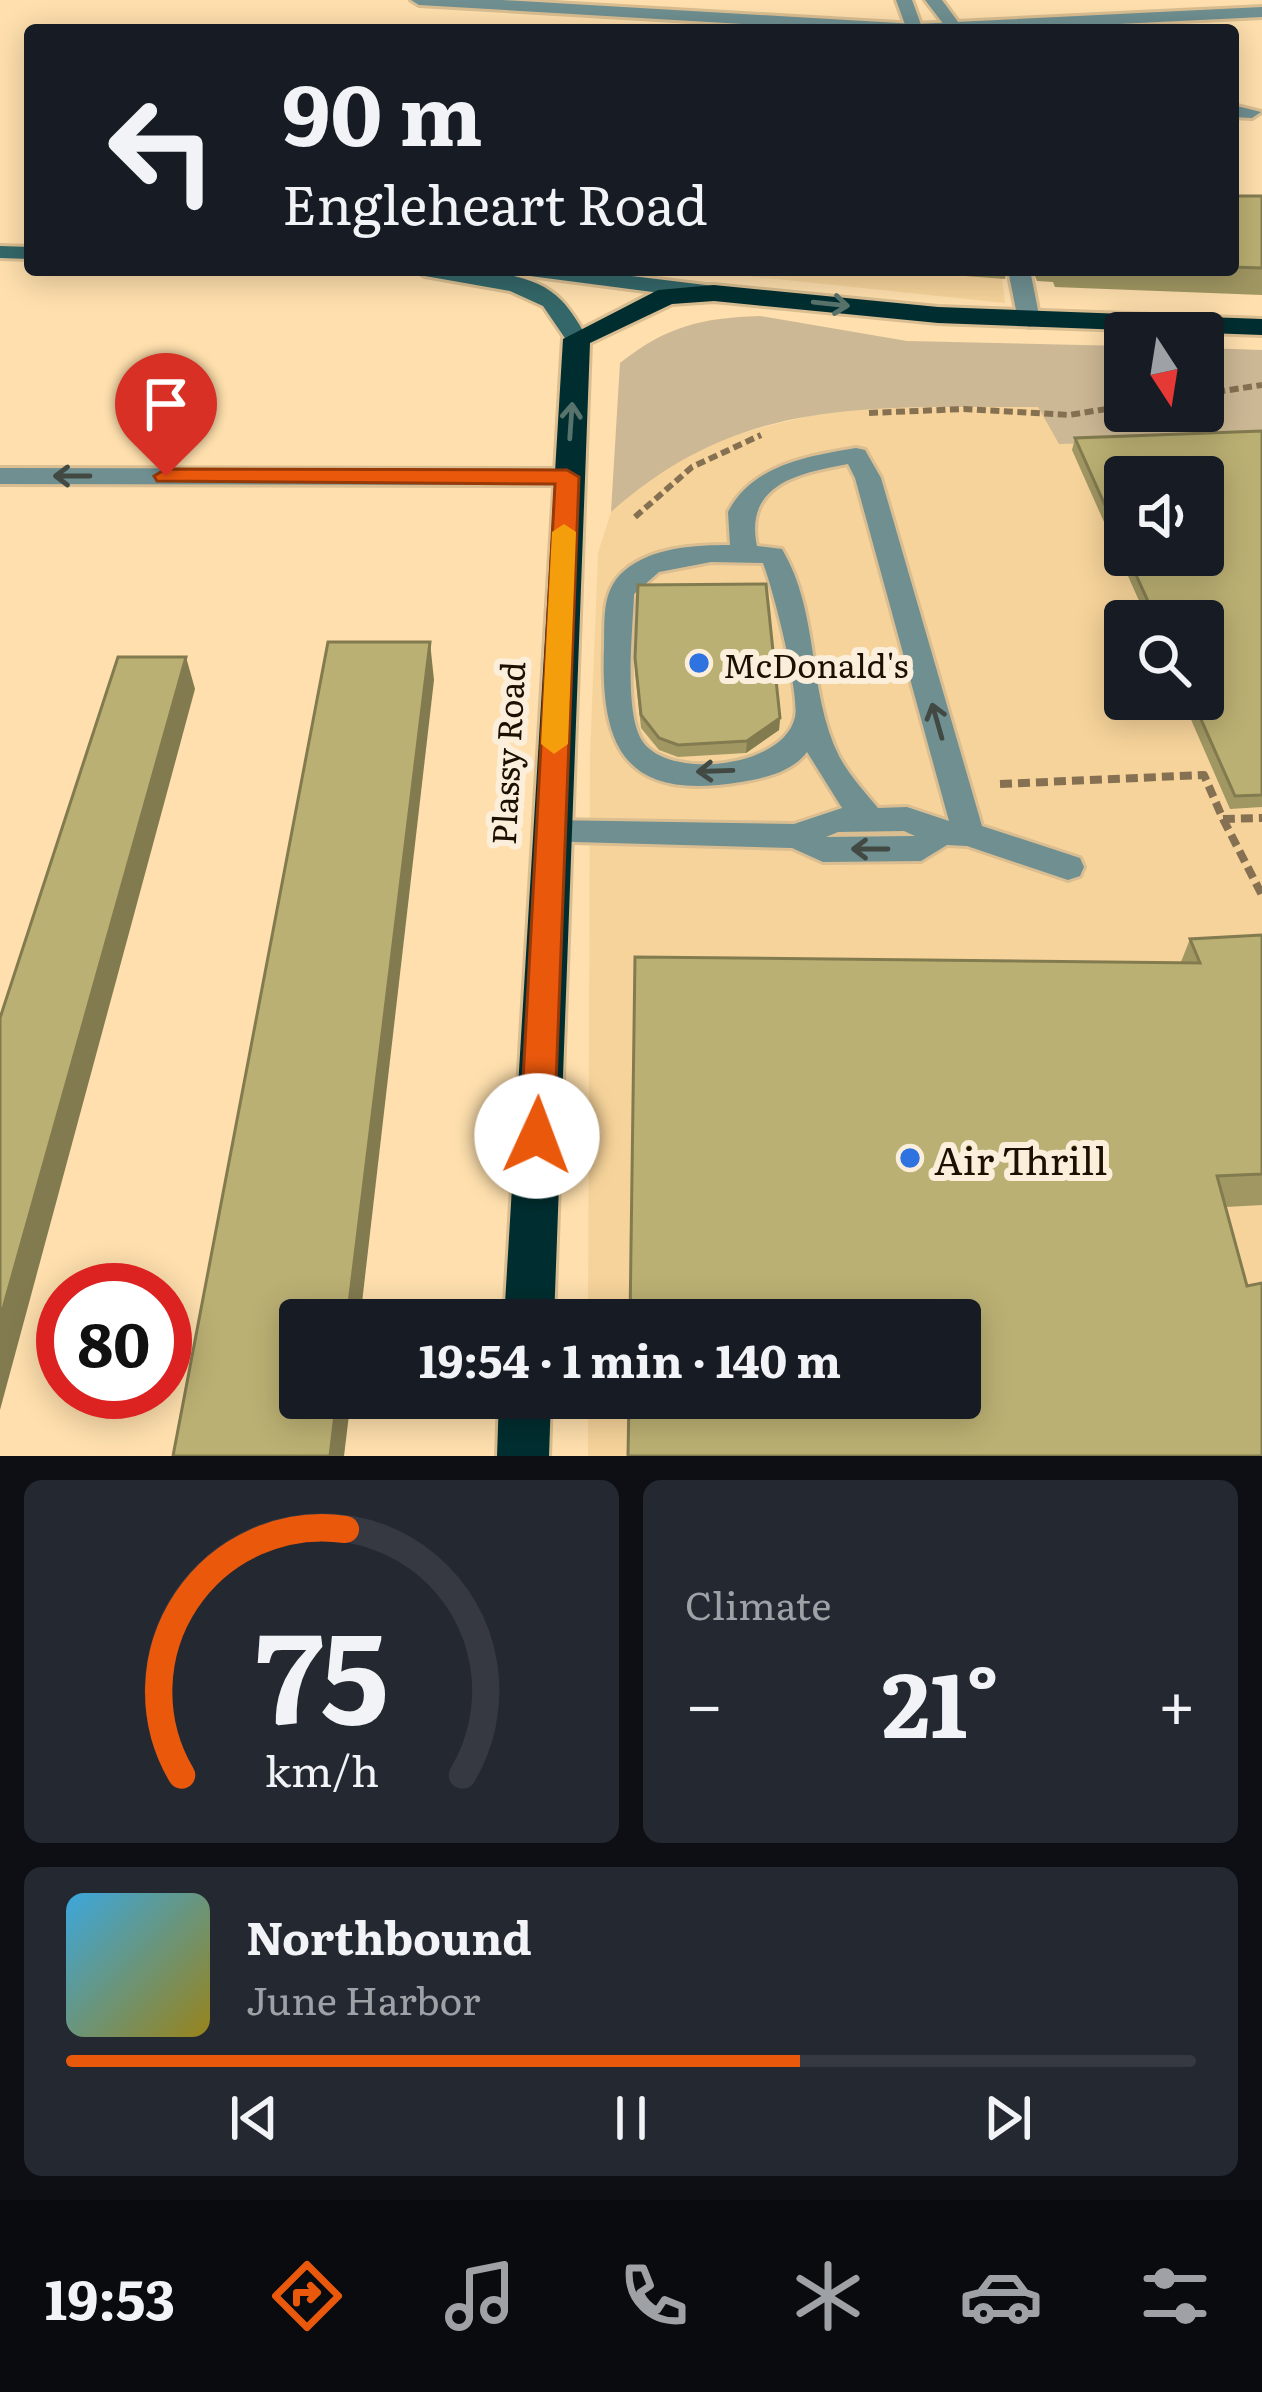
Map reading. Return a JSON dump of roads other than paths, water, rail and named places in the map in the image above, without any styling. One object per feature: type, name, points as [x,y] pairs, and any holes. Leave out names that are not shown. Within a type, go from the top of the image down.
[{"type":"highway","points":[[577,339],[667,296],[714,292],[1029,320],[1262,327]]},
{"type":"highway","name":"Plassy Road","points":[[530,1299],[577,339]]},
{"type":"highway","points":[[523,1456],[524,1419]]},
{"type":"street","points":[[419,0],[829,24]]},
{"type":"street","points":[[933,0],[952,24]]},
{"type":"street","points":[[1091,24],[1262,12]]},
{"type":"street","points":[[461,276],[515,285],[551,301],[577,339]]},
{"type":"street","points":[[580,276],[714,292]]},
{"type":"street","points":[[1020,276],[1029,320]]},
{"type":"street","points":[[746,555],[740,520],[753,495],[791,472],[856,455],[868,478],[955,786],[954,834]]},
{"type":"street","points":[[0,476],[567,477]]},
{"type":"street","points":[[808,720],[792,752],[760,770],[680,772],[649,765],[631,749],[620,727],[620,593],[630,576],[671,557],[773,556],[785,579],[808,720],[838,788],[869,818]]},
{"type":"street","points":[[550,832],[797,836],[835,820],[907,819],[1068,867]]},
{"type":"street","points":[[797,836],[823,850],[921,849],[954,834]]},
{"type":"place","name":"McDonald's","points":[[699,663]]},
{"type":"place","name":"Air Thrill","points":[[910,1158]]}]
